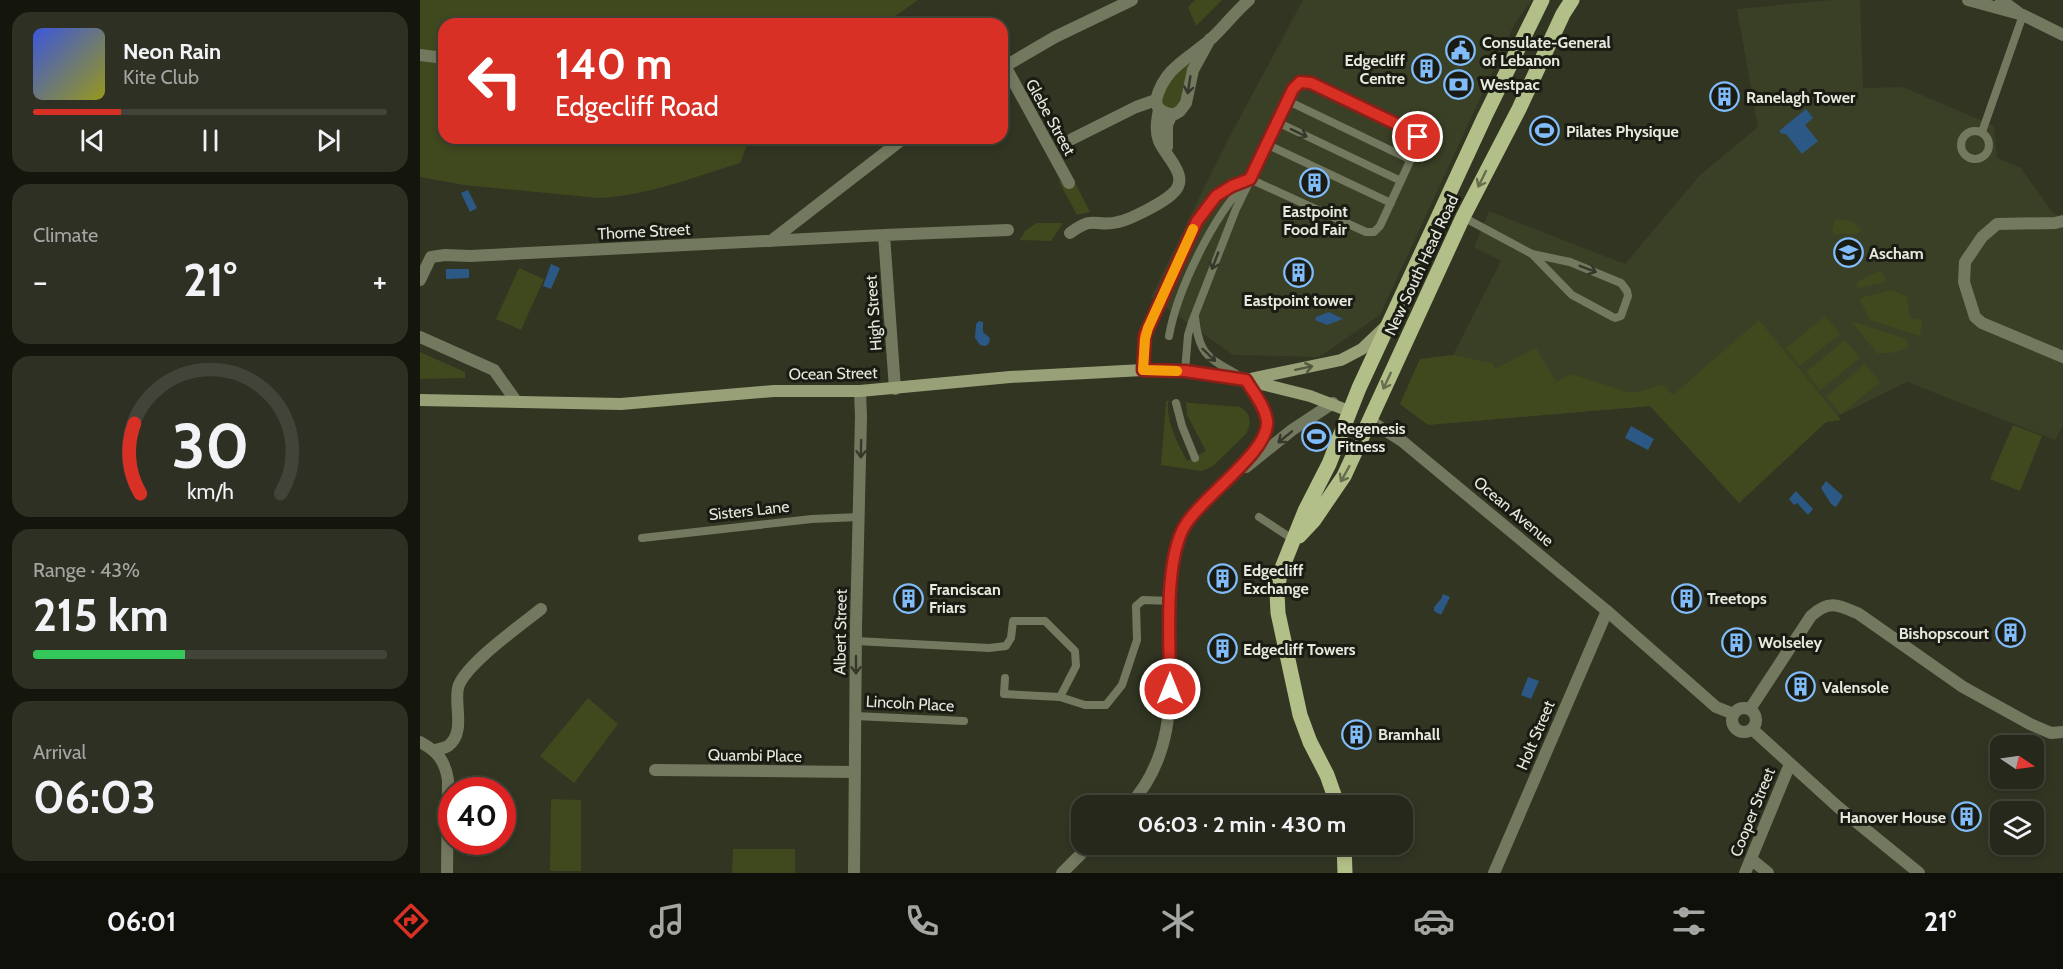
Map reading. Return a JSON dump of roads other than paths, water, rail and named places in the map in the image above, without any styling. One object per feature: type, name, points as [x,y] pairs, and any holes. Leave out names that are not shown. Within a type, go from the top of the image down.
[{"type":"main road","name":"New South Head Road","points":[[1334,795],[1300,715],[1278,613],[1278,583],[1305,511],[1329,464],[1349,411],[1485,116],[1542,0]]},
{"type":"main road","name":"New South Head Road","points":[[1294,540],[1314,520],[1340,483],[1463,217],[1572,0]]},
{"type":"main road","points":[[1246,380],[1344,359],[1362,349],[1390,322]]},
{"type":"main road","name":"Ocean Street","points":[[420,400],[621,404],[774,391],[860,391],[1010,377],[1143,370],[1185,371],[1246,380]]},
{"type":"main road","name":"Ocean Avenue","points":[[1246,380],[1333,403],[1369,420]]},
{"type":"main road","points":[[1344,855],[1345,873]]},
{"type":"street","points":[[1008,64],[1132,0]]},
{"type":"street","points":[[1070,233],[1088,222],[1111,223],[1124,220],[1170,196],[1179,186],[1180,175],[1158,140],[1158,104],[1162,82],[1173,68],[1210,39],[1249,0]]},
{"type":"street","points":[[1968,0],[2023,15]]},
{"type":"street","points":[[2001,0],[2023,15],[2063,35]]},
{"type":"street","points":[[1169,157],[1165,134],[1167,125],[1173,114],[1178,113],[1184,107],[1193,70],[1210,39]]},
{"type":"street","points":[[420,55],[438,57]]},
{"type":"street","name":"Glebe Street","points":[[1008,76],[1069,183]]},
{"type":"street","points":[[1072,140],[1136,107],[1158,104],[1173,114]]},
{"type":"street","points":[[771,241],[896,144]]},
{"type":"street","points":[[2063,221],[2055,224],[1997,224],[1982,237],[1965,262],[1964,282],[1975,317],[1982,323],[2063,357]]},
{"type":"street","name":"Thorne Street","points":[[420,280],[431,257],[445,255],[470,256],[1008,230]]},
{"type":"street","name":"High Street","points":[[884,235],[895,389]]},
{"type":"street","points":[[420,337],[494,370],[516,401]]},
{"type":"street","points":[[1230,478],[1260,442],[1267,425],[1265,412],[1246,380]]},
{"type":"street","name":"Albert Street","points":[[854,873],[860,391]]},
{"type":"street","points":[[1137,795],[1153,772],[1166,738],[1169,717],[1172,569],[1182,531],[1197,509],[1230,478],[1292,430],[1333,403]]},
{"type":"street","name":"Ocean Avenue","points":[[1369,420],[1402,441],[1607,611],[1716,707],[1734,714]]},
{"type":"street","points":[[1750,709],[1811,616],[1819,609],[1831,604],[1859,614],[1963,687],[2009,713],[2051,733],[2063,732]]},
{"type":"street","points":[[435,750],[449,745],[456,736],[458,688],[465,673],[541,609]]},
{"type":"street","name":"Holt Street","points":[[1494,873],[1607,611]]},
{"type":"street","points":[[1739,709],[1750,709],[1756,719],[1752,729],[1744,732],[1736,729],[1732,722],[1734,714],[1739,709]]},
{"type":"street","points":[[1752,729],[1919,873]]},
{"type":"street","points":[[420,742],[435,750],[446,768],[448,780],[447,873]]},
{"type":"street","name":"Cooper Street","points":[[1745,873],[1790,764]]},
{"type":"street","name":"Quambi Place","points":[[655,770],[855,772]]},
{"type":"street","points":[[1062,873],[1080,855]]},
{"type":"street","points":[[1751,859],[1768,873]]},
{"type":"lane","points":[[1982,132],[2023,15]]},
{"type":"lane","points":[[1143,370],[1145,335],[1197,221],[1216,196],[1250,179],[1370,233],[1380,226],[1411,160],[1418,140],[1416,134],[1306,82],[1296,85],[1266,144],[1250,179],[1228,227],[1188,335],[1185,371]]},
{"type":"lane","points":[[1288,101],[1411,160]]},
{"type":"lane","points":[[1277,122],[1401,181]]},
{"type":"lane","points":[[1266,144],[1390,203]]},
{"type":"lane","points":[[1169,336],[1176,305],[1218,218],[1226,204],[1250,179]]},
{"type":"lane","points":[[1463,217],[1532,254],[1570,262],[1621,282],[1628,296],[1621,316],[1611,316],[1572,295],[1532,254]]},
{"type":"lane","points":[[1195,314],[1198,341],[1204,351],[1212,359],[1246,380]]},
{"type":"lane","points":[[1176,403],[1182,426],[1195,458]]},
{"type":"lane","name":"Sisters Lane","points":[[642,538],[812,519],[859,517]]},
{"type":"lane","points":[[1259,517],[1294,540]]},
{"type":"lane","points":[[1005,678],[1004,694],[1060,697],[1085,705],[1106,705],[1122,684],[1137,640],[1136,606],[1143,600],[1171,601]]},
{"type":"lane","points":[[856,641],[989,648],[1006,646],[1011,638],[1013,621],[1045,621],[1075,651],[1076,666],[1060,697]]},
{"type":"lane","name":"Lincoln Place","points":[[855,716],[964,721]]},
{"type":"water","points":[[1806,109],[1813,118],[1805,125],[1818,141],[1802,154],[1786,134],[1779,131]]},
{"type":"water","points":[[468,190],[477,208],[470,212],[461,193]]},
{"type":"water","points":[[551,264],[560,268],[551,289],[543,286]]},
{"type":"water","points":[[446,269],[469,269],[469,278],[446,279]]},
{"type":"water","points":[[1329,312],[1343,319],[1327,325],[1315,320],[1316,317]]},
{"type":"water","points":[[979,321],[983,322],[983,332],[990,338],[986,346],[980,345],[975,338],[976,324]]},
{"type":"water","points":[[1631,426],[1654,439],[1648,450],[1625,438]]},
{"type":"water","points":[[1826,481],[1843,496],[1836,507],[1831,504],[1821,488]]},
{"type":"water","points":[[1796,491],[1813,509],[1808,515],[1797,503],[1794,505],[1789,499]]},
{"type":"water","points":[[1443,594],[1450,597],[1441,615],[1434,611],[1434,607]]},
{"type":"water","points":[[1528,677],[1539,681],[1531,699],[1521,695]]},
{"type":"place","name":"Consulate-General of Lebanon","points":[[1461,51]]},
{"type":"place","name":"Edgecliff Centre","points":[[1426,69]]},
{"type":"place","name":"Westpac","points":[[1459,84]]},
{"type":"place","name":"Ranelagh Tower","points":[[1725,97]]},
{"type":"place","name":"Pilates Physique","points":[[1545,131]]},
{"type":"place","name":"Eastpoint Food Fair","points":[[1315,183]]},
{"type":"place","name":"Ascham","points":[[1848,253]]},
{"type":"place","name":"Eastpoint tower","points":[[1298,272]]},
{"type":"place","name":"Regenesis Fitness","points":[[1316,437]]},
{"type":"place","name":"Edgecliff Exchange","points":[[1222,579]]},
{"type":"place","name":"Franciscan Friars","points":[[908,598]]},
{"type":"place","name":"Treetops","points":[[1686,598]]},
{"type":"place","name":"Bishopscourt","points":[[2010,633]]},
{"type":"place","name":"Wolseley","points":[[1737,642]]},
{"type":"place","name":"Edgecliff Towers","points":[[1222,649]]},
{"type":"place","name":"Valensole","points":[[1801,687]]},
{"type":"place","name":"Bramhall","points":[[1357,734]]},
{"type":"place","name":"Hanover House","points":[[1967,817]]}]
